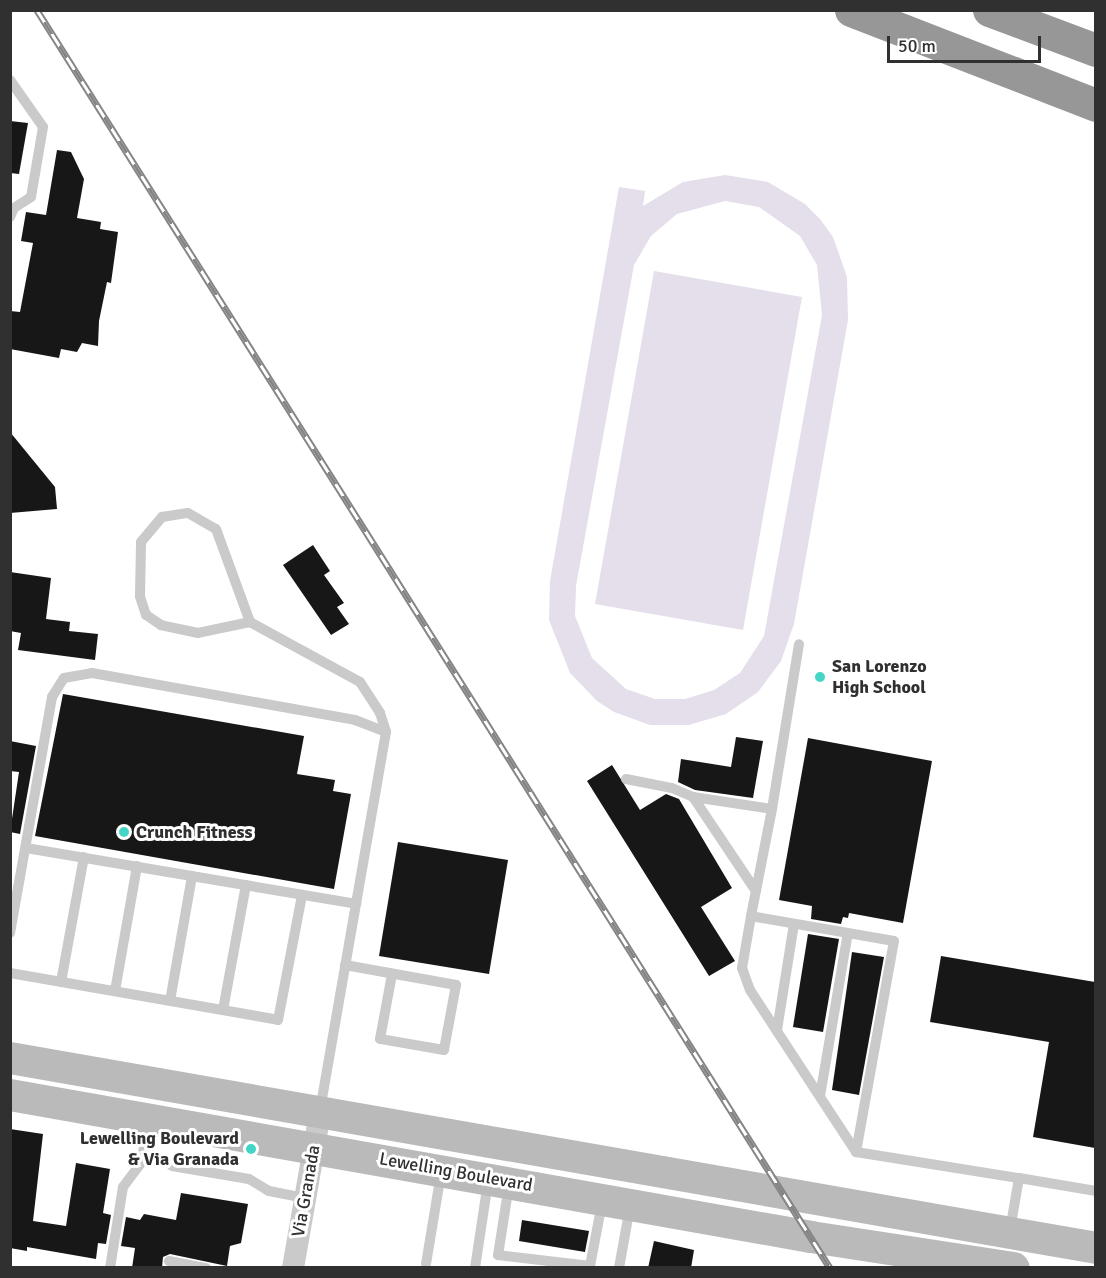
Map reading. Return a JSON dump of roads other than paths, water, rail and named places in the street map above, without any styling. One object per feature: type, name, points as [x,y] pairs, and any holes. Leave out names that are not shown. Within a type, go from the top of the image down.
[{"type":"highway","points":[[850,10],[1095,105]]},
{"type":"highway","points":[[989,10],[1095,50]]},
{"type":"main road","name":"Lewelling Boulevard","points":[[10,1058],[898,1214],[1007,1254]]},
{"type":"main road","name":"Lewelling Boulevard","points":[[10,1095],[314,1146],[811,1237],[902,1248],[1007,1254]]},
{"type":"main road","points":[[1007,1254],[1095,1248]]},
{"type":"street","name":"Via Granada","points":[[293,1268],[320,1114]]},
{"type":"lane","points":[[10,80],[43,127],[31,197],[14,208],[10,217]]},
{"type":"lane","points":[[250,622],[216,529],[188,513],[162,517],[141,542],[140,596],[146,615],[162,625],[198,633],[250,622],[360,682],[380,713],[386,732],[320,1114]]},
{"type":"lane","points":[[799,644],[772,809],[742,968],[750,990],[856,1152],[1095,1191]]},
{"type":"lane","points":[[10,933],[52,697],[64,678],[78,673],[355,720],[386,732]]},
{"type":"lane","points":[[626,779],[672,788],[693,797],[772,809]]},
{"type":"lane","points":[[693,797],[756,891]]},
{"type":"lane","points":[[26,848],[356,904]]},
{"type":"lane","points":[[61,982],[84,857]]},
{"type":"lane","points":[[115,992],[137,866]]},
{"type":"lane","points":[[170,1001],[192,876]]},
{"type":"lane","points":[[223,1010],[246,885]]},
{"type":"lane","points":[[10,974],[278,1020],[303,895]]},
{"type":"lane","points":[[751,916],[894,941],[856,1152]]},
{"type":"lane","points":[[777,1030],[794,924]]},
{"type":"lane","points":[[820,1096],[848,933]]},
{"type":"lane","points":[[345,965],[456,985],[444,1050],[380,1039],[392,974]]},
{"type":"lane","points":[[110,1268],[123,1187],[141,1163],[150,1119]]},
{"type":"lane","points":[[172,1166],[249,1179],[269,1191],[305,1198]]},
{"type":"lane","points":[[426,1264],[442,1170]]},
{"type":"lane","points":[[1007,1254],[1020,1178]]},
{"type":"lane","points":[[499,1180],[498,1255],[590,1266],[617,1202]]},
{"type":"lane","points":[[475,1268],[499,1180]]},
{"type":"lane","points":[[617,1202],[619,1268]]},
{"type":"lane","points":[[169,1261],[206,1268]]},
{"type":"railway","points":[[37,10],[830,1268]]},
{"type":"place","name":"San Lorenzo High School","points":[[820,677]]},
{"type":"place","name":"Crunch Fitness","points":[[124,832]]},
{"type":"place","name":"Lewelling Boulevard & Via Granada","points":[[251,1149]]}]
